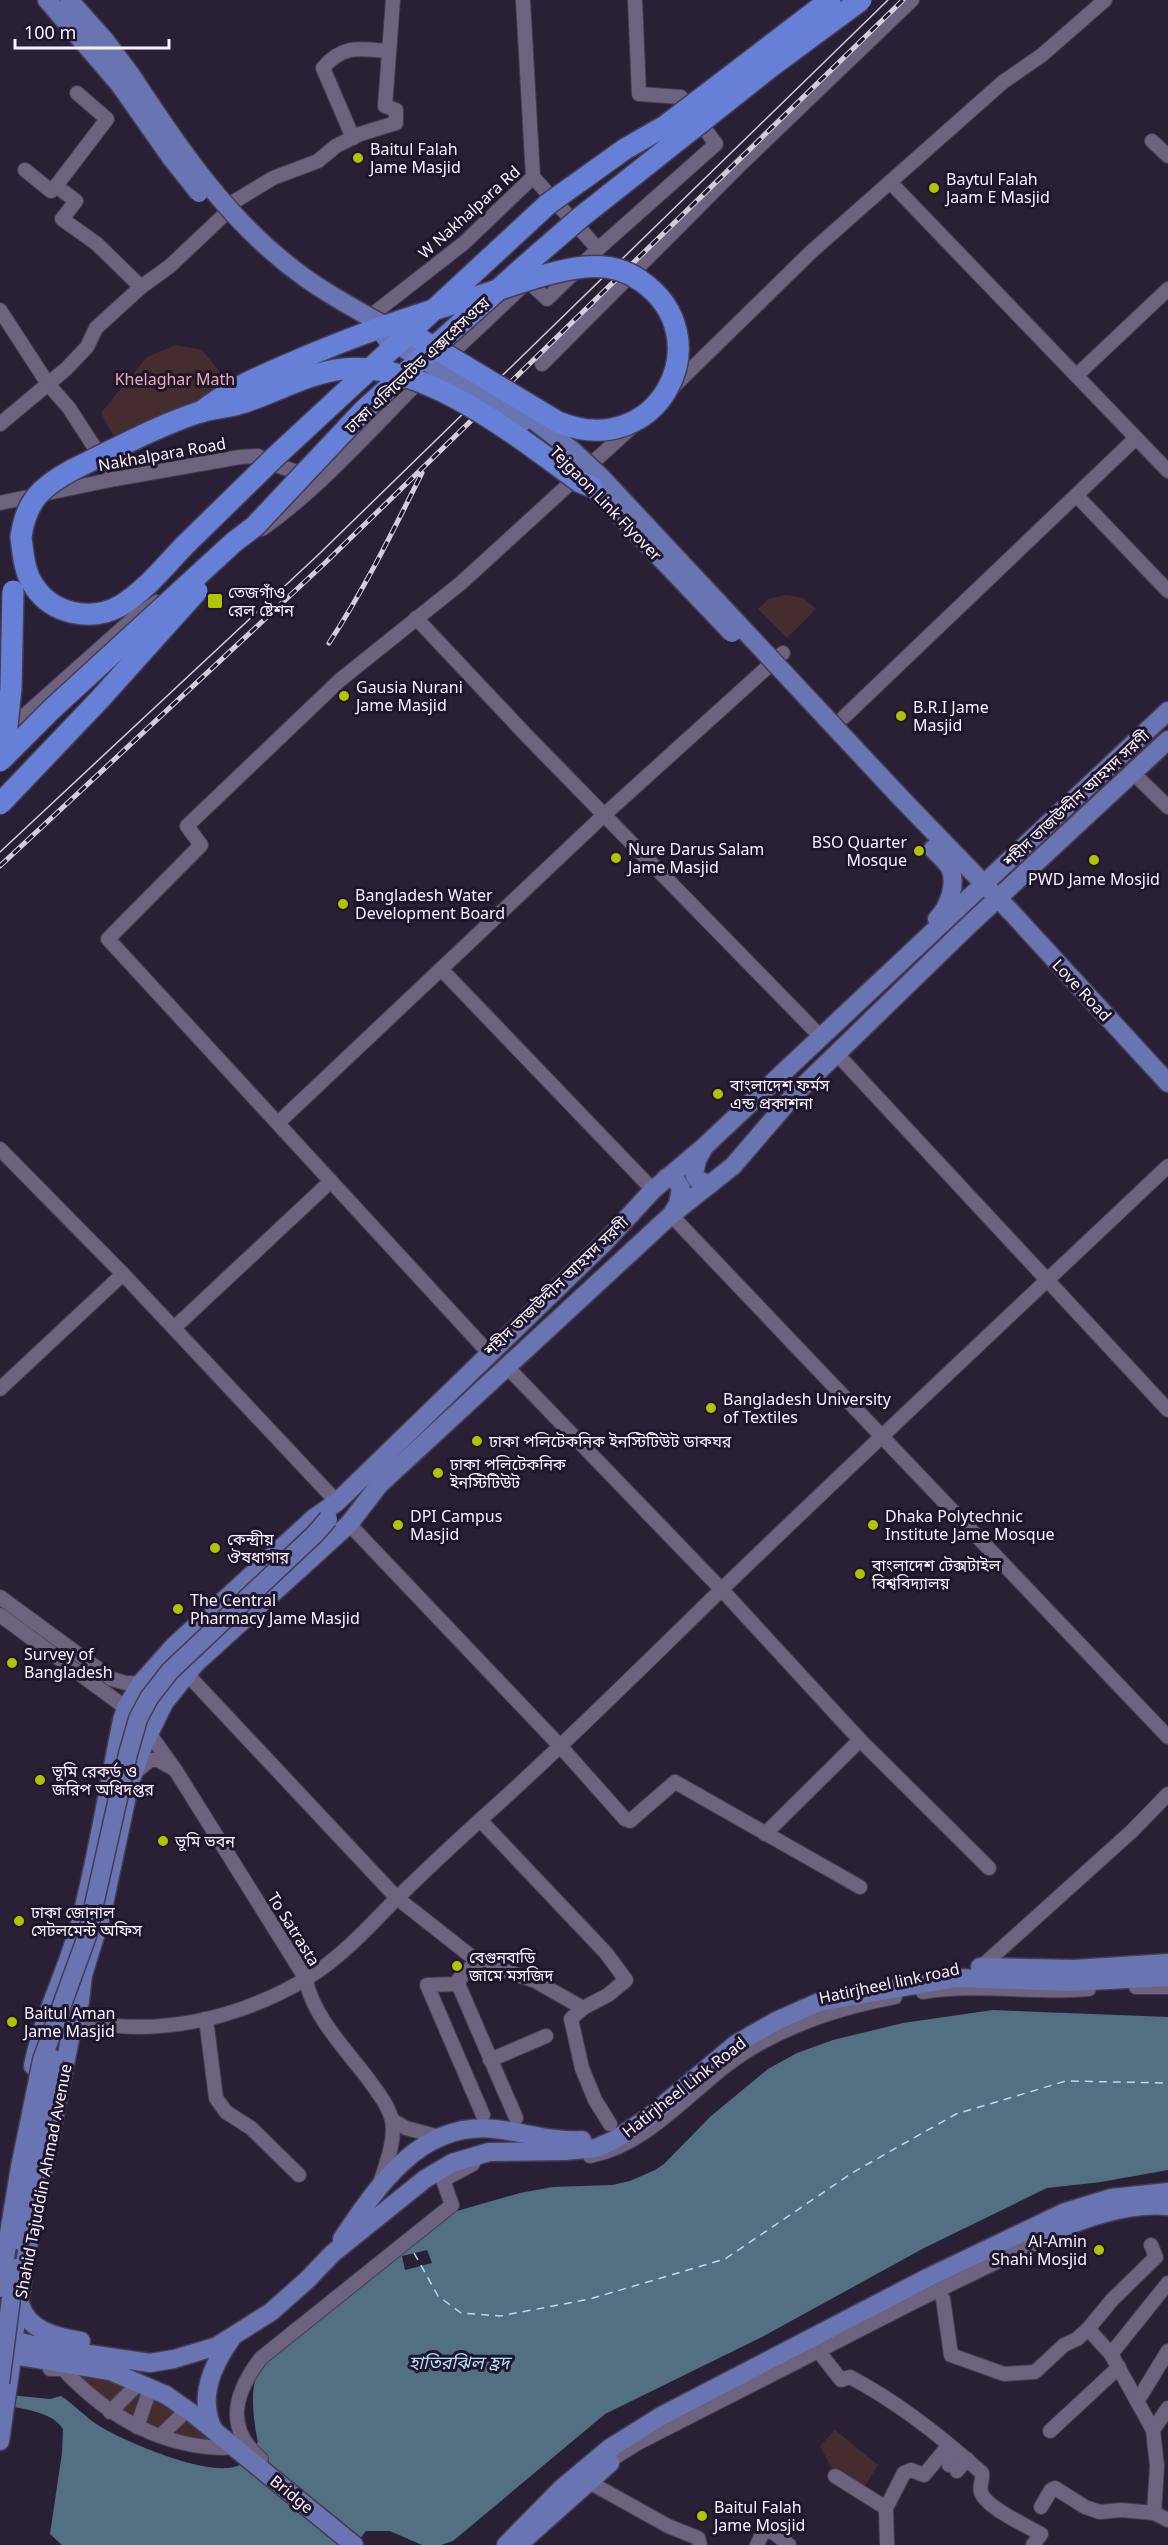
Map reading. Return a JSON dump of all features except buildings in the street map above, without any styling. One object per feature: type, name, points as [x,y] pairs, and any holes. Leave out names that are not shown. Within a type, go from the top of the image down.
[{"type":"highway","name":"ঢাকা এলিভেটেড এক্সপ্রেসওয়ে","points":[[21,537],[27,571],[33,585],[54,606],[77,613],[109,611],[122,605],[148,584],[275,456],[549,204],[625,148],[665,126],[830,0]]},
{"type":"highway","name":"ঢাকা এলিভেটেড এক্সপ্রেসওয়ে","points":[[0,763],[52,710],[234,542],[255,526],[365,409],[537,255],[755,80],[861,0]]},
{"type":"highway","points":[[201,412],[237,386],[356,335],[378,327],[389,323],[538,278],[585,267],[612,268],[626,272],[652,290],[664,303],[676,330],[677,356],[671,383],[662,400],[649,413],[622,428],[596,432],[581,430],[551,418],[411,333],[394,326],[385,323],[374,317]]},
{"type":"highway","points":[[0,763],[5,746],[11,688],[14,558],[21,537],[23,519],[30,504],[51,481],[139,438],[201,412],[239,404],[321,373],[368,368],[391,372],[425,383],[482,414],[580,482],[592,487]]},
{"type":"highway","points":[[0,804],[100,699],[255,526]]},
{"type":"main road","points":[[47,0],[126,80]]},
{"type":"main road","points":[[69,0],[104,39],[126,80]]},
{"type":"main road","name":"Tejgaon Link Flyover","points":[[126,80],[223,203],[303,277],[468,373],[505,398],[572,450],[600,476],[707,588],[897,801],[979,889]]},
{"type":"main road","name":"Tejgaon Link Flyover","points":[[126,80],[172,159],[198,192],[254,250],[324,303],[422,359],[509,413],[551,446],[897,801]]},
{"type":"main road","name":"শহীদ তাজউদ্দীন আহমদ সরণী","points":[[126,1708],[141,1683],[174,1646],[314,1518],[337,1502],[488,1352],[605,1242],[659,1184],[706,1145],[1168,711]]},
{"type":"main road","points":[[969,925],[1168,740]]},
{"type":"main road","points":[[1097,778],[1111,793]]},
{"type":"main road","points":[[903,961],[906,948],[940,916],[949,902],[952,860],[967,865],[1000,869]]},
{"type":"main road","points":[[979,889],[997,898]]},
{"type":"main road","name":"Love Road","points":[[997,898],[1168,1083]]},
{"type":"main road","points":[[969,925],[993,919],[1007,920],[1053,970],[1065,979],[1076,983]]},
{"type":"main road","name":"শহীদ তাজউদ্দীন আহমদ সরণী","points":[[162,1708],[182,1679],[349,1524],[380,1485],[671,1215],[738,1161],[794,1095],[969,925]]},
{"type":"main road","points":[[706,1145],[697,1160],[694,1174],[697,1179],[709,1185]]},
{"type":"main road","points":[[659,1184],[675,1179],[681,1188],[678,1204],[671,1215]]},
{"type":"main road","points":[[0,2288],[20,2167],[42,2060],[87,1936],[138,1719],[149,1698],[170,1671],[315,1534],[328,1519],[337,1502]]},
{"type":"main road","points":[[141,1683],[182,1679]]},
{"type":"main road","points":[[126,1708],[145,1716],[154,1714],[162,1708]]},
{"type":"main road","points":[[126,1708],[149,1733]]},
{"type":"main road","name":"Shahid Tajuddin Ahmad Avenue","points":[[0,2251],[35,2055],[46,2015],[78,1929],[126,1708]]},
{"type":"main road","name":"Shahid Tajuddin Ahmad Avenue","points":[[1,2432],[6,2347],[20,2304],[27,2257],[75,2019],[79,1983],[102,1913],[132,1776],[141,1750],[162,1708]]},
{"type":"main road","points":[[118,1741],[141,1750]]},
{"type":"main road","name":"Hatirjheel link road","points":[[729,2041],[771,2017],[815,1997],[951,1968],[1074,1969],[1168,1963]]},
{"type":"main road","name":"Hatirjheel Link Road","points":[[6,2347],[48,2348],[150,2363],[209,2349],[231,2339],[287,2299],[333,2253],[425,2179],[452,2163],[489,2152],[565,2151],[596,2148],[672,2099],[714,2060],[736,2044],[776,2021],[819,2002],[956,1978],[1070,1982],[1168,1977]]},
{"type":"main road","points":[[4,2386],[16,2264],[51,2077],[62,2028],[79,1983]]},
{"type":"main road","name":"Hatirjheel Link Road","points":[[333,2253],[380,2183],[413,2154],[440,2137],[464,2131],[493,2129],[562,2139],[585,2139],[602,2135],[635,2121],[729,2041]]},
{"type":"main road","points":[[506,2545],[547,2502],[602,2455],[663,2415],[927,2278],[1065,2212],[1111,2198],[1168,2192]]},
{"type":"main road","points":[[516,2545],[616,2458],[654,2433],[912,2296],[1054,2231],[1128,2207],[1168,2205]]},
{"type":"main road","points":[[20,2304],[22,2312],[33,2323],[50,2334],[148,2352],[185,2355]]},
{"type":"main road","name":"Hatirjheel Link Road","points":[[213,2430],[206,2408],[207,2387],[219,2358],[231,2339]]},
{"type":"main road","points":[[6,2347],[122,2375],[166,2395],[213,2430]]},
{"type":"main road","name":"Bridge","points":[[213,2430],[354,2545]]},
{"type":"street","points":[[0,424],[48,384],[87,347],[96,328],[141,287],[170,266],[225,214],[235,201],[273,178],[318,161],[353,138],[378,127],[396,123],[396,110],[385,106],[393,0]]},
{"type":"street","name":"W Nakhalpara Rd","points":[[374,317],[464,243],[533,177],[523,0]]},
{"type":"street","points":[[0,738],[136,616],[280,516],[438,362],[455,350],[528,281],[547,299],[598,249],[716,144],[681,97],[639,94],[635,0]]},
{"type":"street","points":[[542,364],[740,165],[912,0]]},
{"type":"street","points":[[488,1352],[108,939],[201,845],[187,826],[340,680],[461,583],[601,458],[811,252],[1003,82],[1041,55],[1105,0]]},
{"type":"street","points":[[353,138],[323,68],[333,56],[353,49],[388,51]]},
{"type":"street","points":[[25,170],[51,191],[107,119],[77,93]]},
{"type":"street","points":[[1152,141],[1168,156]]},
{"type":"street","points":[[533,177],[598,249]]},
{"type":"street","points":[[890,182],[1168,471]]},
{"type":"street","points":[[56,186],[76,201],[62,219],[97,244],[141,287]]},
{"type":"street","points":[[225,214],[278,262],[323,296],[438,362]]},
{"type":"street","points":[[1077,375],[1168,289]]},
{"type":"street","points":[[0,310],[48,384],[69,408],[115,479]]},
{"type":"street","points":[[844,717],[1136,438]]},
{"type":"street","name":"Nakhalpara Road","points":[[0,503],[115,479],[240,457],[258,456],[272,464],[314,477],[326,473]]},
{"type":"street","points":[[1077,496],[1168,591]]},
{"type":"street","points":[[416,618],[821,1037]]},
{"type":"street","points":[[278,1123],[604,815],[783,653]]},
{"type":"street","points":[[1133,773],[1168,807]]},
{"type":"street","points":[[442,970],[659,1184]]},
{"type":"street","points":[[837,1054],[1168,1410]]},
{"type":"street","points":[[0,1149],[123,1274],[337,1502]]},
{"type":"street","points":[[75,2019],[129,2028],[154,2027],[207,2019],[249,2006],[280,1993],[306,1979],[337,1957],[480,1820],[561,1747],[722,1590],[1168,1166]]},
{"type":"street","points":[[174,1328],[331,1181]]},
{"type":"street","points":[[671,1215],[1168,1737]]},
{"type":"street","points":[[0,1389],[123,1274]]},
{"type":"street","points":[[508,1368],[722,1590],[860,1740],[989,1868]]},
{"type":"street","points":[[349,1524],[561,1747],[625,1819],[630,1821],[675,1782],[860,1887]]},
{"type":"street","points":[[0,1597],[112,1679],[126,1683],[141,1683]]},
{"type":"street","points":[[0,1616],[126,1708]]},
{"type":"street","points":[[182,1679],[203,1691],[397,1898],[477,1961],[535,1980],[583,2008]]},
{"type":"street","name":"To Satrasta","points":[[149,1733],[176,1771],[306,1979],[314,2003],[376,2091],[392,2120]]},
{"type":"street","points":[[765,1833],[860,1740]]},
{"type":"street","points":[[132,1776],[141,1765],[150,1760],[164,1762],[176,1771]]},
{"type":"street","points":[[981,1967],[1132,1831],[1168,1794]]},
{"type":"street","points":[[480,1820],[606,1953],[626,1980],[608,1995],[583,2008],[571,2019],[582,2068],[595,2100],[610,2124]]},
{"type":"street","points":[[477,1961],[459,1979],[459,1984],[516,2118]]},
{"type":"street","points":[[459,1984],[427,1985],[483,2115]]},
{"type":"street","points":[[364,2545],[251,2451],[240,2436],[236,2417],[239,2398],[248,2375],[261,2358],[452,2205],[443,2180],[462,2168],[483,2160],[524,2158],[566,2160],[609,2152],[659,2122],[756,2045],[828,2013],[935,1990],[991,1988],[1069,1991],[1122,1987],[1168,1987]]},
{"type":"street","points":[[280,1993],[298,1995],[314,2003]]},
{"type":"street","points":[[207,2019],[216,2098],[226,2112],[251,2128],[299,2175]]},
{"type":"street","points":[[490,2060],[546,2036]]},
{"type":"street","points":[[380,2183],[392,2139],[392,2120],[406,2128],[440,2137]]},
{"type":"street","points":[[516,2545],[533,2522],[565,2492],[590,2472],[638,2444],[1019,2250],[1104,2215],[1136,2206],[1168,2205]]},
{"type":"street","points":[[943,2299],[951,2355],[1004,2374],[1035,2372],[1064,2345],[1077,2339],[1088,2329],[1112,2300],[1156,2257],[1151,2245]]},
{"type":"street","points":[[1111,2354],[1168,2283]]},
{"type":"street","points":[[1088,2329],[1111,2354],[1153,2430],[1157,2466],[1154,2513]]},
{"type":"street","points":[[816,2348],[841,2380],[850,2377],[871,2389],[958,2452],[982,2473],[980,2490],[992,2506],[1041,2534],[1033,2545]]},
{"type":"street","points":[[1138,2400],[1168,2351]]},
{"type":"street","points":[[4,2386],[19,2364],[63,2368],[136,2386],[184,2413],[225,2448],[205,2448],[160,2436],[137,2427],[110,2412],[86,2394],[63,2368]]},
{"type":"street","points":[[1050,2431],[1119,2367]]},
{"type":"street","points":[[86,2394],[93,2374]]},
{"type":"street","points":[[110,2412],[136,2386]]},
{"type":"street","points":[[137,2427],[149,2392]]},
{"type":"street","points":[[1153,2430],[1168,2408]]},
{"type":"street","points":[[160,2436],[184,2413]]},
{"type":"street","points":[[953,2468],[958,2452]]},
{"type":"street","points":[[887,2545],[886,2508],[904,2473],[911,2470],[924,2475],[958,2452]]},
{"type":"street","points":[[835,2476],[886,2508]]},
{"type":"street","points":[[589,2482],[668,2526],[698,2538],[700,2545]]},
{"type":"street","points":[[1041,2507],[1051,2490],[1055,2488],[1085,2507],[1100,2512],[1120,2510],[1154,2513],[1168,2520]]},
{"type":"street","points":[[757,2545],[764,2530],[789,2545]]},
{"type":"green space","name":"Khelaghar Math","points":[[176,345],[202,350],[230,385],[207,399],[116,440],[101,413],[147,357]]},
{"type":"green space","points":[[785,595],[803,598],[816,609],[787,638],[758,609],[769,599]]},
{"type":"green space","points":[[68,2371],[112,2380],[148,2394],[180,2414],[219,2444],[161,2432],[115,2408]]},
{"type":"green space","points":[[835,2430],[878,2465],[861,2492],[831,2467],[820,2446]]},
{"type":"water","name":"হাতিরঝিল হ্রদ","points":[[993,2010],[1168,2017],[1168,2170],[1101,2182],[1047,2188],[924,2248],[762,2337],[605,2414],[453,2541],[441,2545],[422,2545],[390,2531],[366,2531],[355,2545],[62,2545],[50,2534],[62,2453],[63,2429],[43,2414],[0,2405],[0,2394],[50,2399],[61,2396],[101,2427],[130,2442],[171,2458],[212,2468],[229,2468],[241,2464],[258,2442],[253,2409],[254,2384],[270,2358],[314,2320],[335,2308],[342,2286],[450,2213],[520,2193],[553,2187],[612,2185],[630,2181],[664,2164],[711,2116],[768,2069],[797,2053],[833,2040],[903,2023]]},
{"type":"pier","points":[[427,2250],[432,2263],[405,2270],[402,2256]]},
{"type":"ferry route","points":[[414,2253],[438,2296],[461,2313],[500,2316],[590,2299],[725,2259],[852,2173],[956,2114],[1066,2081],[1168,2083]]},
{"type":"tram line","points":[[0,852],[318,555],[888,0]]},
{"type":"railway","points":[[0,866],[326,562],[903,0]]},
{"type":"railway","points":[[329,643],[367,580],[422,473]]},
{"type":"place","name":"Baitul Falah Jame Masjid","points":[[358,158]]},
{"type":"place","name":"Baytul Falah Jaam E Masjid","points":[[934,188]]},
{"type":"place","name":"তেজগাঁও রেল ষ্টেশন","points":[[215,601]]},
{"type":"place","name":"Gausia Nurani Jame Masjid","points":[[344,696]]},
{"type":"place","name":"B.R.I Jame Masjid","points":[[901,716]]},
{"type":"place","name":"BSO Quarter Mosque","points":[[919,851]]},
{"type":"place","name":"Nure Darus Salam Jame Masjid","points":[[616,858]]},
{"type":"place","name":"PWD Jame Mosjid","points":[[1094,860]]},
{"type":"place","name":"Bangladesh Water Development Board","points":[[343,904]]},
{"type":"place","name":"বাংলাদেশ ফর্মস এন্ড প্রকাশনা","points":[[718,1094]]},
{"type":"place","name":"Bangladesh University of Textiles","points":[[711,1408]]},
{"type":"place","name":"ঢাকা পলিটেকনিক ইনস্টিটিউট ডাকঘর","points":[[477,1441]]},
{"type":"place","name":"ঢাকা পলিটেকনিক ইনস্টিটিউট","points":[[438,1473]]},
{"type":"place","name":"DPI Campus Masjid","points":[[398,1525]]},
{"type":"place","name":"Dhaka Polytechnic Institute Jame Mosque","points":[[873,1525]]},
{"type":"place","name":"কেন্দ্রীয় ঔষধাগার","points":[[215,1548]]},
{"type":"place","name":"বাংলাদেশ টেক্সটাইল বিশ্ববিদ্যালয়","points":[[860,1574]]},
{"type":"place","name":"The Central Pharmacy Jame Masjid","points":[[178,1609]]},
{"type":"place","name":"Survey of Bangladesh","points":[[12,1663]]},
{"type":"place","name":"ভূমি রেকর্ড ও জরিপ অধিদপ্তর","points":[[40,1780]]},
{"type":"place","name":"ভূমি ভবন","points":[[163,1841]]},
{"type":"place","name":"ঢাকা জোনাল সেটলমেন্ট অফিস","points":[[19,1921]]},
{"type":"place","name":"বেগুনবাড়ি জামে মসজিদ","points":[[457,1966]]},
{"type":"place","name":"Baitul Aman Jame Masjid","points":[[12,2022]]},
{"type":"place","name":"Al-Amin Shahi Mosjid","points":[[1099,2250]]},
{"type":"place","name":"Baitul Falah Jame Mosjid","points":[[702,2516]]}]
